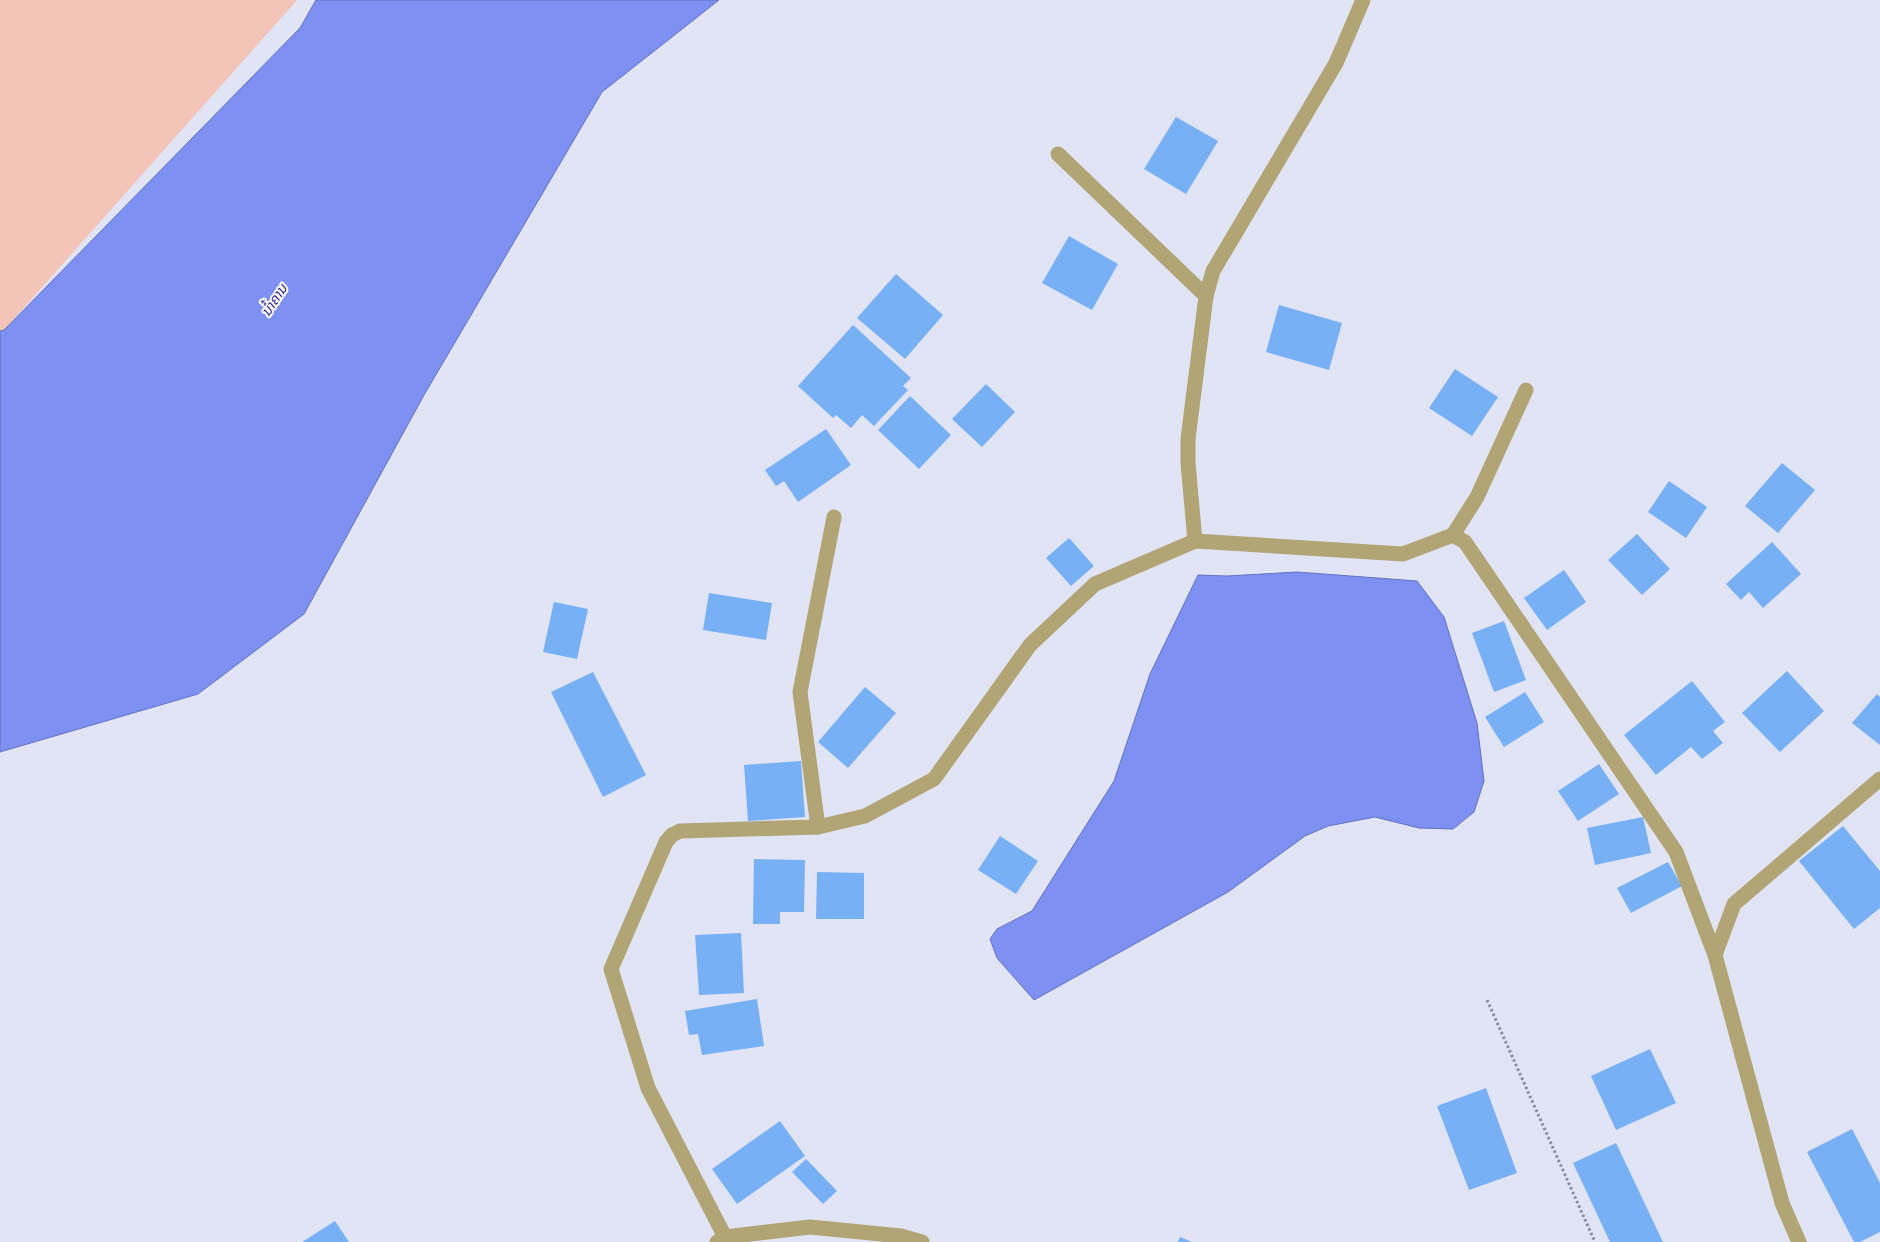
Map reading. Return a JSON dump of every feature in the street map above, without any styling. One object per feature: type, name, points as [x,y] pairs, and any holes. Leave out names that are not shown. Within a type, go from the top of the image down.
[{"type":"street","points":[[1195,541],[1188,463],[1188,439],[1206,296],[1213,271],[1336,63],[1363,0]]},
{"type":"street","points":[[1058,154],[1206,296]]},
{"type":"street","points":[[922,1242],[901,1236],[810,1227],[720,1239],[648,1088],[611,968],[666,842],[672,835],[680,831],[818,827],[865,816],[934,779],[1030,645],[1096,584],[1195,541],[1403,554],[1453,535],[1477,497],[1526,390]]},
{"type":"street","points":[[818,827],[800,692],[834,517]]},
{"type":"street","points":[[1453,535],[1465,542],[1676,852],[1715,955],[1782,1203],[1799,1242]]},
{"type":"street","points":[[1715,955],[1734,904],[1880,779]]},
{"type":"path","points":[[1487,1000],[1595,1242]]},
{"type":"shaded area","points":[[0,0],[297,0],[4,330],[0,331]]},
{"type":"water","name":"ນ້ຳຄານ","points":[[316,0],[719,0],[602,92],[424,395],[304,614],[198,694],[0,752],[0,331],[4,330],[300,28]]},
{"type":"water","points":[[1297,572],[1417,581],[1444,617],[1477,723],[1484,781],[1474,812],[1453,829],[1419,828],[1375,817],[1328,826],[1305,836],[1228,892],[1034,1000],[997,958],[990,939],[997,929],[1032,911],[1114,781],[1150,674],[1198,575],[1227,576]]},
{"type":"building","points":[[1176,117],[1218,141],[1186,194],[1144,169]]},
{"type":"building","points":[[1069,236],[1118,264],[1092,310],[1042,283]]},
{"type":"building","points":[[896,274],[943,315],[905,359],[857,318]]},
{"type":"building","points":[[1279,305],[1342,323],[1329,370],[1266,352]]},
{"type":"building","points":[[853,325],[911,378],[903,386],[908,390],[874,426],[862,415],[851,428],[836,415],[833,418],[798,386]]},
{"type":"building","points":[[1455,369],[1498,397],[1472,436],[1429,408]]},
{"type":"building","points":[[986,384],[1015,412],[982,447],[952,419]]},
{"type":"building","points":[[910,396],[951,435],[919,469],[878,430]]},
{"type":"building","points":[[826,429],[851,465],[798,502],[784,481],[776,486],[765,470]]},
{"type":"building","points":[[1782,463],[1815,490],[1778,533],[1745,506]]},
{"type":"building","points":[[1669,481],[1707,507],[1686,538],[1648,512]]},
{"type":"building","points":[[1637,534],[1670,569],[1642,595],[1608,560]]},
{"type":"building","points":[[1069,538],[1094,566],[1071,586],[1046,558]]},
{"type":"building","points":[[1772,542],[1801,574],[1763,608],[1749,592],[1741,600],[1726,584]]},
{"type":"building","points":[[1564,570],[1586,602],[1547,630],[1524,598]]},
{"type":"building","points":[[709,593],[772,603],[766,640],[703,630]]},
{"type":"building","points":[[554,602],[588,609],[577,659],[543,652]]},
{"type":"building","points":[[1504,621],[1526,680],[1494,692],[1472,633]]},
{"type":"building","points":[[1787,671],[1824,711],[1780,752],[1742,713]]},
{"type":"building","points":[[593,672],[646,775],[603,797],[551,692]]},
{"type":"building","points":[[1692,681],[1725,722],[1713,731],[1723,743],[1702,759],[1691,747],[1656,775],[1624,735]]},
{"type":"building","points":[[865,687],[896,713],[848,768],[818,742]]},
{"type":"building","points":[[1525,692],[1544,722],[1504,747],[1485,717]]},
{"type":"building","points":[[1877,694],[1880,697],[1880,745],[1852,723]]},
{"type":"building","points":[[801,761],[805,817],[748,821],[744,765]]},
{"type":"building","points":[[1599,764],[1619,794],[1578,821],[1558,791]]},
{"type":"building","points":[[1643,817],[1651,853],[1595,865],[1587,828]]},
{"type":"building","points":[[1843,826],[1880,871],[1880,908],[1854,929],[1799,861]]},
{"type":"building","points":[[1000,836],[1038,861],[1016,894],[978,870]]},
{"type":"building","points":[[754,859],[805,860],[804,912],[780,912],[780,924],[753,924]]},
{"type":"building","points":[[1668,862],[1682,886],[1631,913],[1617,888]]},
{"type":"building","points":[[817,872],[864,873],[864,919],[816,919]]},
{"type":"building","points":[[741,933],[744,993],[699,995],[695,935]]},
{"type":"building","points":[[757,999],[764,1046],[702,1055],[698,1034],[689,1035],[685,1011]]},
{"type":"building","points":[[1650,1049],[1676,1103],[1616,1130],[1591,1076]]},
{"type":"building","points":[[1486,1088],[1517,1173],[1469,1190],[1437,1106]]},
{"type":"building","points":[[780,1121],[805,1156],[737,1204],[712,1169]]},
{"type":"building","points":[[1852,1129],[1880,1183],[1880,1232],[1860,1242],[1854,1242],[1807,1152]]},
{"type":"building","points":[[1616,1143],[1663,1242],[1610,1242],[1573,1163]]},
{"type":"building","points":[[806,1159],[837,1191],[823,1204],[792,1172]]},
{"type":"building","points":[[335,1221],[349,1242],[302,1242]]},
{"type":"building","points":[[1180,1237],[1192,1242],[1178,1242]]}]
